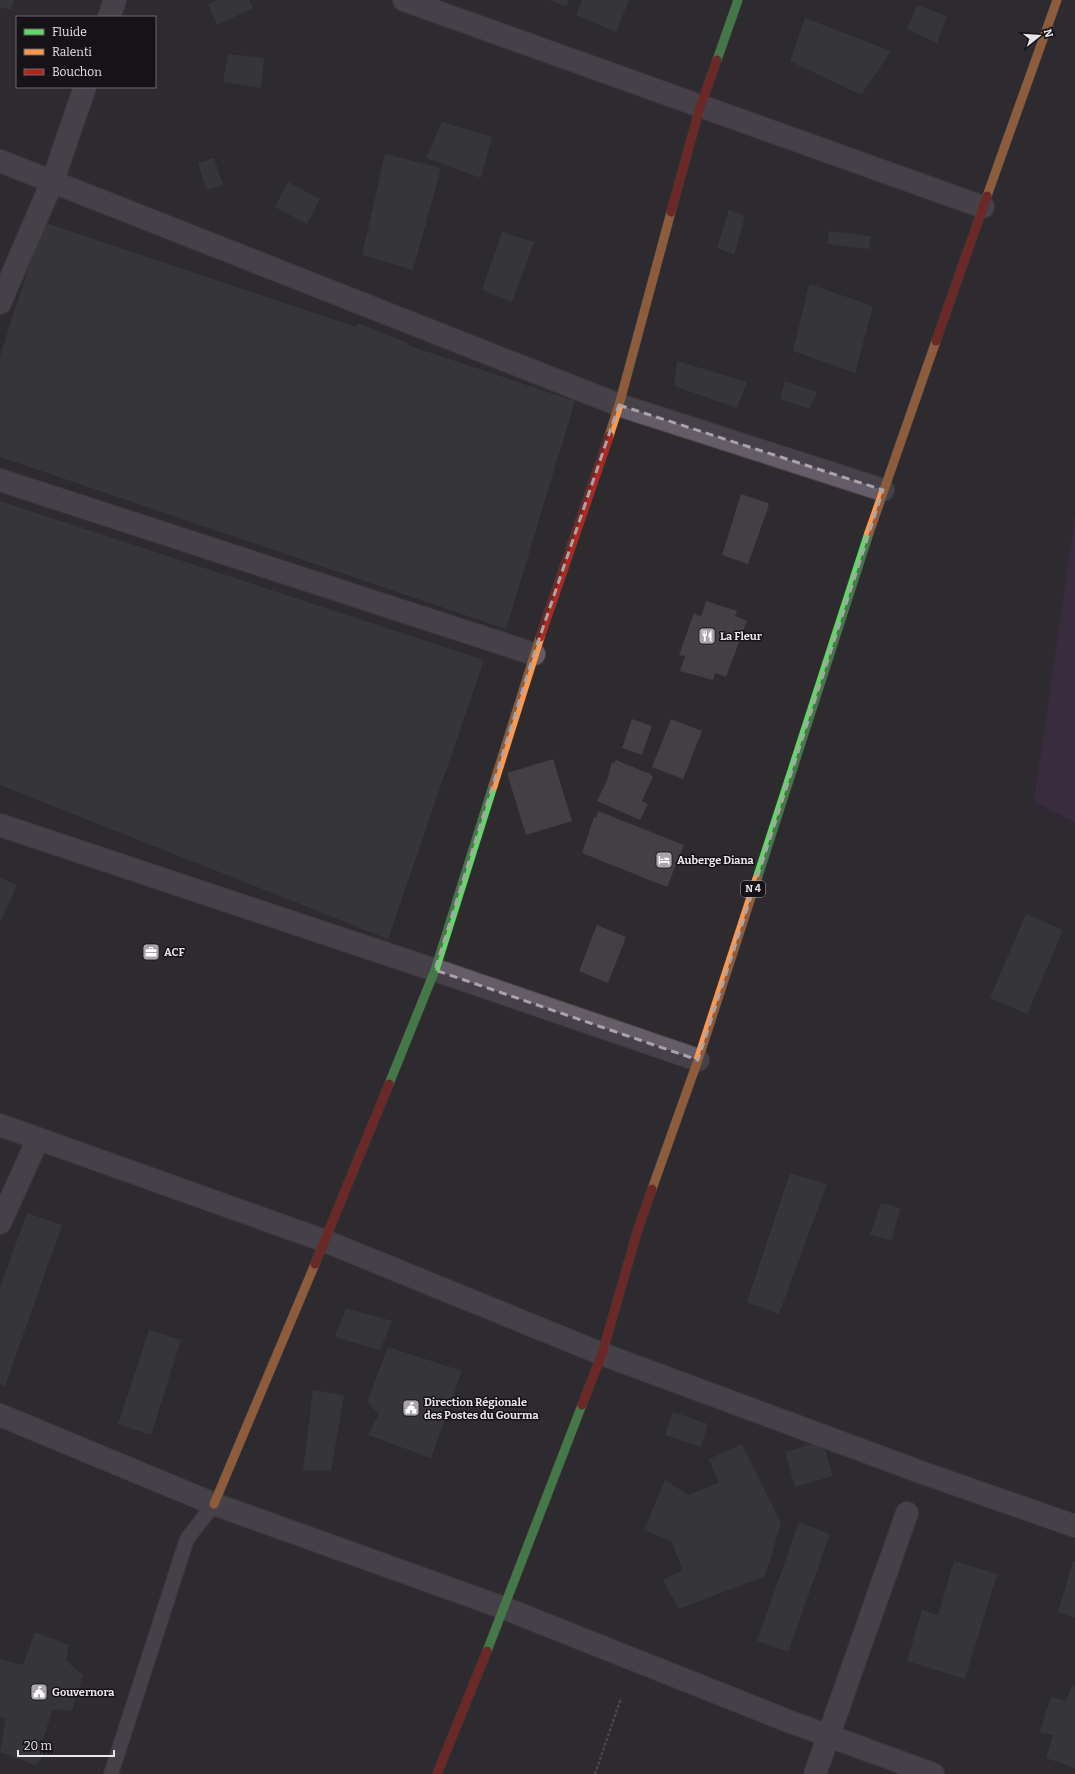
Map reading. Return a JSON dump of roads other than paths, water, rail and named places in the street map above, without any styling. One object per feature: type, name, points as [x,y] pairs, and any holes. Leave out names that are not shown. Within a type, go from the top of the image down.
[{"type":"main road","points":[[214,1504],[325,1241],[435,970],[534,654],[619,405],[700,107],[738,0]]},
{"type":"main road","name":"N 4","points":[[437,1774],[504,1608],[602,1354],[638,1229],[698,1060],[883,490],[1057,0]]},
{"type":"street","points":[[109,16],[115,0]]},
{"type":"street","points":[[404,0],[983,207]]},
{"type":"street","points":[[0,303],[53,180],[85,88]]},
{"type":"street","points":[[0,161],[53,180],[619,405],[883,490]]},
{"type":"street","points":[[0,480],[534,654]]},
{"type":"street","points":[[0,825],[435,970],[698,1060]]},
{"type":"street","points":[[0,1125],[325,1241],[602,1354],[926,1474],[1075,1526]]},
{"type":"street","points":[[0,1223],[38,1139]]},
{"type":"street","points":[[0,1415],[214,1504],[504,1608],[829,1736],[933,1774]]},
{"type":"street","points":[[815,1774],[907,1513]]},
{"type":"lane","points":[[111,1774],[187,1539],[214,1504]]},
{"type":"place","name":"La Fleur","points":[[707,636]]},
{"type":"place","name":"Auberge Diana","points":[[664,860]]},
{"type":"place","name":"ACF","points":[[151,952]]},
{"type":"place","name":"Direction Régionale des Postes du Gourma","points":[[411,1408]]},
{"type":"place","name":"Gouvernora","points":[[39,1692]]}]
